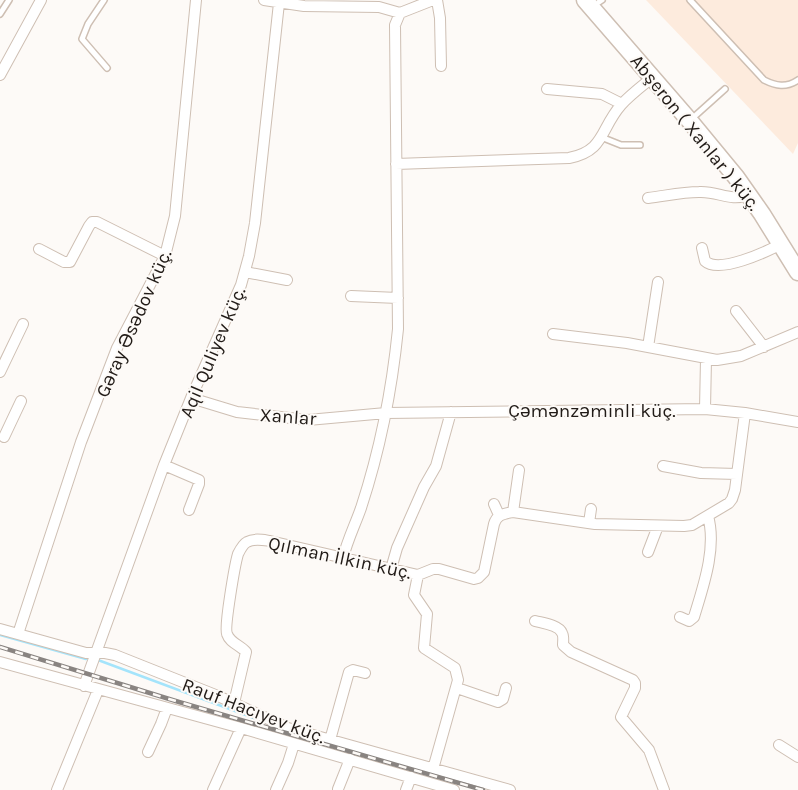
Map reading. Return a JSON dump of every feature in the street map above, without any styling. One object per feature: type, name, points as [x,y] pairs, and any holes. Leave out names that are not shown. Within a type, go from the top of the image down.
[{"type":"main road","name":"Abşeron ( Xanlar ) küç.","points":[[596,1],[653,77],[722,159],[749,195],[798,272]]},
{"type":"main road","points":[[596,1],[696,115],[752,185],[798,255]]},
{"type":"street","points":[[0,75],[41,0]]},
{"type":"street","name":"Gəray Əsədov küç.","points":[[18,634],[81,442],[118,348],[165,256],[175,216],[196,0]]},
{"type":"street","points":[[267,0],[304,6],[379,7],[400,13],[435,0],[440,18],[441,66]]},
{"type":"street","name":"Aqil Quliyev küç.","points":[[84,686],[164,465],[191,398],[241,286],[245,272],[255,223],[279,3]]},
{"type":"street","points":[[343,558],[361,508],[386,413],[396,348],[398,298],[394,25],[400,13]]},
{"type":"street","points":[[396,164],[583,156],[589,152],[601,137],[622,104],[653,77]]},
{"type":"street","points":[[547,89],[602,94],[622,104]]},
{"type":"street","points":[[648,198],[699,192],[710,192],[739,198],[749,195]]},
{"type":"street","points":[[39,250],[64,262],[70,262],[89,226],[92,222],[97,222],[165,256]]},
{"type":"street","points":[[702,248],[705,261],[710,265],[749,259],[781,244]]},
{"type":"street","points":[[245,272],[287,280]]},
{"type":"street","points":[[648,347],[658,282]]},
{"type":"street","points":[[351,296],[398,298]]},
{"type":"street","points":[[736,311],[764,347]]},
{"type":"street","points":[[1,365],[23,324]]},
{"type":"street","points":[[553,334],[648,347],[706,359],[728,359],[741,356],[798,332]]},
{"type":"street","points":[[705,410],[706,359]]},
{"type":"street","name":"Xanlar","points":[[191,398],[237,412],[308,420],[386,413]]},
{"type":"street","points":[[1,439],[21,401]]},
{"type":"street","name":"Çəmənzəminli küç.","points":[[386,413],[705,410],[745,413],[798,422]]},
{"type":"street","points":[[391,569],[397,548],[424,487],[436,466],[451,412]]},
{"type":"street","points":[[494,504],[499,515],[513,512],[589,523],[688,526],[708,516],[732,499],[745,413]]},
{"type":"street","points":[[164,465],[199,480],[189,510]]},
{"type":"street","points":[[662,466],[701,473],[737,474]]},
{"type":"street","points":[[513,512],[519,470]]},
{"type":"street","points":[[589,523],[590,509]]},
{"type":"street","name":"Qılman İlkin küç.","points":[[234,703],[246,652],[242,647],[231,641],[226,633],[231,589],[238,554],[247,542],[257,540],[418,575],[433,569],[439,569],[470,578],[478,578],[484,572],[494,524],[499,515]]},
{"type":"street","points":[[680,617],[689,620],[694,617],[707,574],[710,531],[708,516]]},
{"type":"street","points":[[648,552],[658,526]]},
{"type":"street","points":[[418,575],[414,595],[427,614],[424,648],[455,668],[458,680],[433,768]]},
{"type":"street","points":[[535,621],[562,631],[563,646],[572,652],[633,680],[635,688],[621,717],[649,750],[664,790]]},
{"type":"street","name":"Rauf Hacıyev küç.","points":[[0,629],[76,651],[105,653],[115,656],[234,703],[271,721],[330,740],[510,790]]},
{"type":"street","name":"Rauf Hacıyev küç.","points":[[0,662],[241,728],[454,790]]},
{"type":"street","points":[[330,740],[349,672],[353,670],[365,673]]},
{"type":"street","points":[[457,688],[498,702],[503,699],[506,688]]},
{"type":"street","points":[[57,790],[98,690]]},
{"type":"street","points":[[148,752],[167,708]]},
{"type":"street","points":[[266,736],[271,721]]},
{"type":"street","points":[[212,790],[241,728]]},
{"type":"street","points":[[276,790],[294,744]]},
{"type":"street","points":[[779,746],[798,757]]},
{"type":"street","points":[[338,789],[350,759]]},
{"type":"street","points":[[406,790],[411,777]]},
{"type":"lane","points":[[0,14],[9,0]]},
{"type":"lane","points":[[104,0],[88,24],[82,39],[107,68]]},
{"type":"lane","points":[[690,0],[764,80],[785,86],[798,80]]},
{"type":"lane","points":[[696,115],[726,89]]},
{"type":"lane","points":[[601,137],[621,145],[640,145]]},
{"type":"shaded area","points":[[646,0],[798,0],[798,143],[793,154]]},
{"type":"waterway","points":[[0,635],[86,659]]},
{"type":"waterway","points":[[98,660],[259,720]]},
{"type":"railway","points":[[0,647],[179,702],[483,790]]}]
